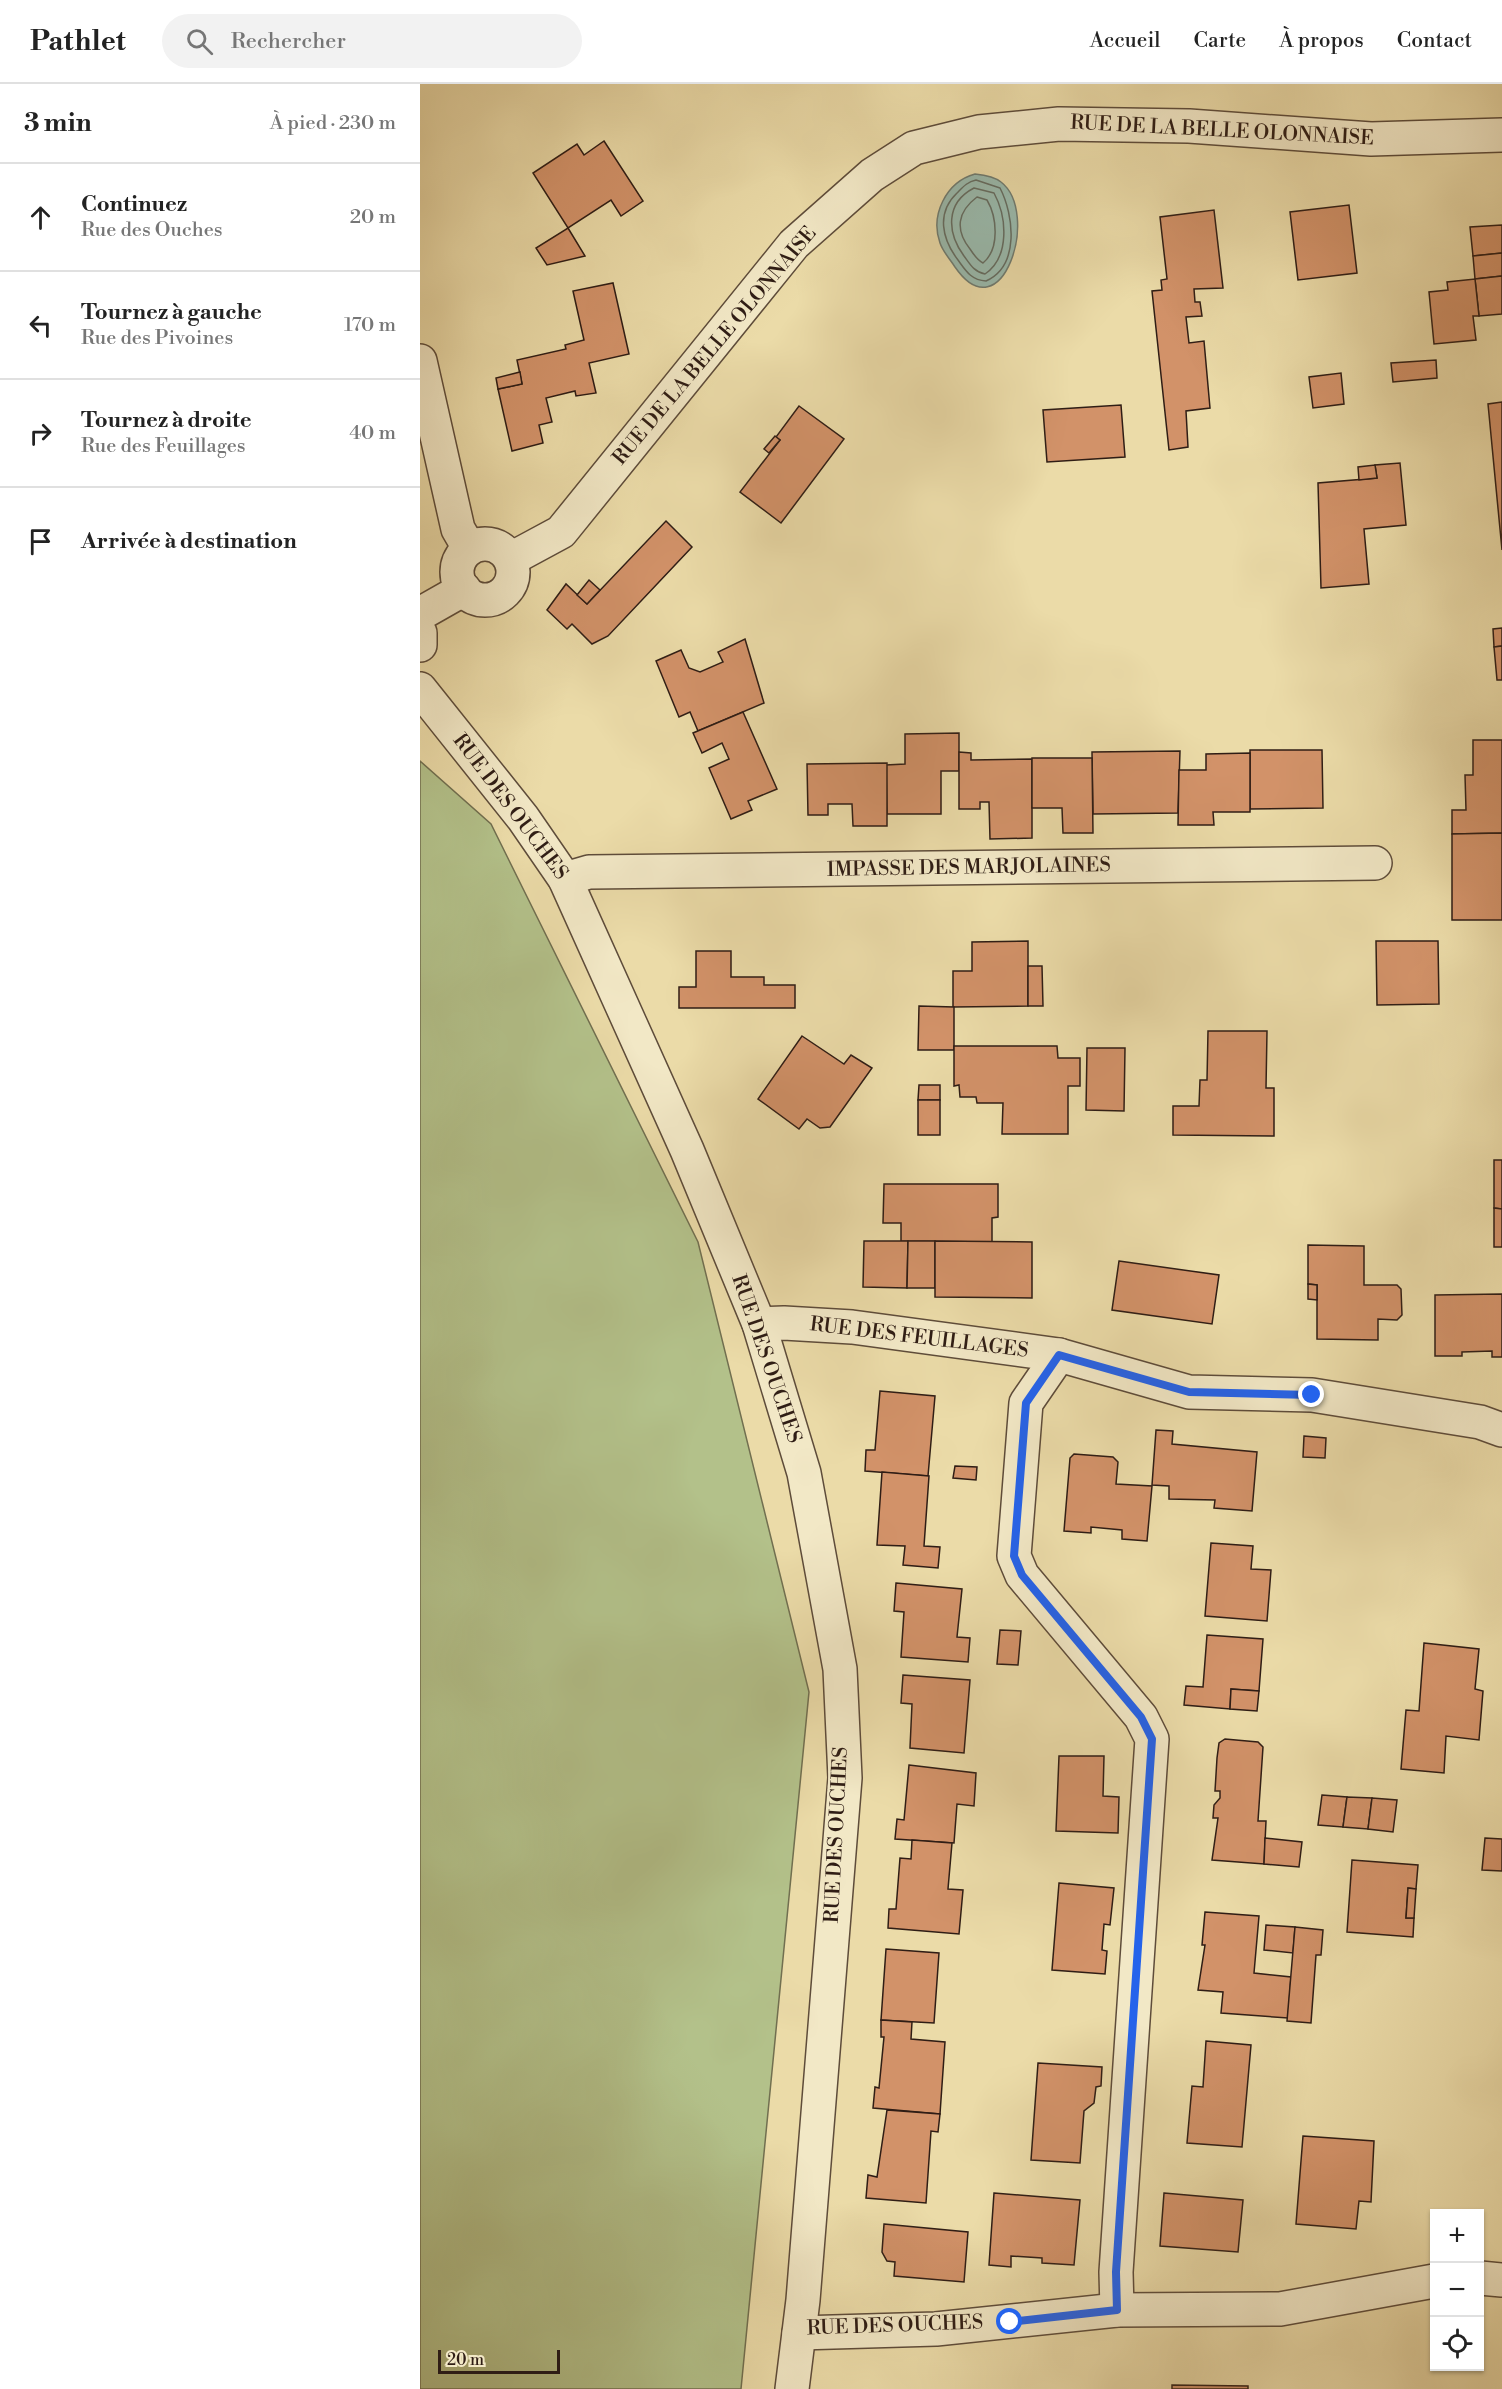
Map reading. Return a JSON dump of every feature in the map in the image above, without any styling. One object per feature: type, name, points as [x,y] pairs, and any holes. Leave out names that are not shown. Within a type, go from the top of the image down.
[{"type":"street","name":"RUE DE LA BELLE OLONNAISE","points":[[511,559],[561,532],[794,244],[872,175],[914,148],[979,132],[1059,124],[1189,126],[1362,139],[1502,135]]},
{"type":"street","points":[[420,361],[458,530],[469,548]]},
{"type":"street","points":[[484,543],[500,548],[511,559],[514,577],[505,593],[488,600],[470,596],[458,581],[458,563],[469,548],[484,543]]},
{"type":"street","points":[[420,614],[464,589]]},
{"type":"street","points":[[420,633],[420,645]]},
{"type":"street","name":"RUE DES OUCHES","points":[[420,689],[523,818],[565,879],[687,1150],[759,1324],[804,1473],[840,1669],[845,1778],[799,2333],[936,2329],[1117,2310],[1280,2309],[1430,2282]]},
{"type":"street","name":"IMPASSE DES MARJOLAINES","points":[[565,879],[589,872],[1375,863]]},
{"type":"street","name":"RUE DES FEUILLAGES","points":[[759,1324],[784,1323],[852,1328],[1059,1355],[1189,1392],[1312,1395],[1480,1422],[1502,1430]]},
{"type":"street","points":[[1059,1355],[1026,1403],[1014,1556],[1022,1575],[1141,1717],[1152,1739],[1116,2272],[1117,2310]]},
{"type":"street","points":[[1484,2278],[1502,2280]]},
{"type":"street","points":[[792,2389],[799,2333]]},
{"type":"green space","points":[[420,761],[491,824],[698,1242],[809,1692],[741,2389],[420,2389]]},
{"type":"water","points":[[975,174],[1001,182],[1012,197],[1017,218],[1016,240],[1011,262],[1001,278],[988,287],[972,284],[955,267],[941,246],[937,232],[939,211],[943,201],[956,184]]},
{"type":"building","points":[[604,141],[643,201],[621,216],[611,200],[568,228],[533,173],[577,144],[584,155]]},
{"type":"building","points":[[1349,205],[1357,273],[1298,280],[1290,212]]},
{"type":"building","points":[[1214,210],[1223,288],[1194,289],[1195,302],[1200,302],[1202,316],[1186,317],[1189,343],[1204,341],[1210,408],[1186,411],[1188,447],[1169,450],[1152,291],[1162,290],[1161,280],[1167,279],[1160,217]]},
{"type":"building","points":[[1502,225],[1502,253],[1473,256],[1470,227]]},
{"type":"building","points":[[568,228],[585,256],[547,265],[536,248]]},
{"type":"building","points":[[1502,253],[1502,276],[1475,279],[1473,256]]},
{"type":"building","points":[[1502,276],[1502,314],[1479,316],[1475,279]]},
{"type":"building","points":[[1475,279],[1479,316],[1473,316],[1476,340],[1434,344],[1429,292],[1448,290],[1447,282]]},
{"type":"building","points":[[613,283],[629,354],[589,363],[596,393],[576,396],[575,391],[546,398],[552,422],[539,425],[543,443],[512,451],[498,389],[522,384],[517,360],[566,349],[565,345],[584,340],[573,291]]},
{"type":"building","points":[[1436,360],[1437,378],[1393,382],[1391,363]]},
{"type":"building","points":[[520,372],[522,384],[498,389],[496,378]]},
{"type":"building","points":[[1341,373],[1344,404],[1313,408],[1309,377]]},
{"type":"building","points":[[1502,402],[1502,550],[1488,404]]},
{"type":"building","points":[[1121,405],[1125,457],[1047,462],[1043,410]]},
{"type":"building","points":[[799,406],[844,439],[781,523],[740,492],[780,440],[776,437]]},
{"type":"building","points":[[775,436],[780,440],[769,453],[764,449]]},
{"type":"building","points":[[1400,463],[1406,525],[1364,529],[1369,584],[1321,588],[1318,483],[1377,478],[1375,465]]},
{"type":"building","points":[[1375,465],[1377,478],[1359,480],[1358,467]]},
{"type":"building","points":[[666,521],[692,547],[608,636],[592,644],[572,624],[567,629],[547,610],[566,584],[587,604]]},
{"type":"building","points":[[589,580],[600,590],[587,604],[577,595]]},
{"type":"building","points":[[1502,628],[1502,646],[1494,647],[1493,629]]},
{"type":"building","points":[[745,639],[764,703],[698,731],[690,712],[679,717],[656,661],[681,650],[689,668],[700,672],[723,662],[718,652]]},
{"type":"building","points":[[1502,646],[1502,680],[1497,680],[1494,647]]},
{"type":"building","points":[[743,712],[777,789],[748,801],[752,810],[731,819],[709,768],[729,759],[722,743],[702,753],[693,733]]},
{"type":"building","points":[[959,733],[959,771],[941,771],[941,814],[887,814],[886,765],[905,764],[905,734]]},
{"type":"building","points":[[1473,740],[1502,740],[1502,833],[1452,834],[1452,810],[1466,810],[1465,775],[1473,775]]},
{"type":"building","points":[[1250,750],[1322,750],[1323,808],[1250,809]]},
{"type":"building","points":[[1180,751],[1178,813],[1093,814],[1092,752]]},
{"type":"building","points":[[959,752],[971,753],[971,760],[1032,759],[1032,838],[990,839],[989,802],[980,802],[980,809],[959,809]]},
{"type":"building","points":[[1250,753],[1250,812],[1213,812],[1214,825],[1178,825],[1179,770],[1206,770],[1206,754]]},
{"type":"building","points":[[1032,758],[1092,758],[1093,833],[1063,833],[1062,808],[1032,808]]},
{"type":"building","points":[[887,763],[887,826],[853,826],[852,804],[828,804],[828,815],[808,815],[807,764]]},
{"type":"building","points":[[1502,833],[1502,920],[1452,920],[1452,834]]},
{"type":"building","points":[[1028,941],[1028,1006],[953,1007],[953,971],[972,971],[972,942]]},
{"type":"building","points":[[1376,941],[1438,941],[1439,1004],[1377,1005]]},
{"type":"building","points":[[696,951],[731,951],[731,977],[764,977],[764,985],[795,985],[795,1008],[679,1008],[679,987],[696,987]]},
{"type":"building","points":[[1028,966],[1042,966],[1043,1006],[1028,1006]]},
{"type":"building","points":[[919,1006],[954,1007],[954,1050],[918,1050]]},
{"type":"building","points":[[1208,1031],[1267,1031],[1266,1088],[1274,1088],[1274,1136],[1173,1135],[1173,1106],[1199,1106],[1200,1080],[1207,1080]]},
{"type":"building","points":[[802,1036],[844,1064],[851,1055],[872,1068],[830,1127],[820,1128],[807,1119],[799,1129],[758,1099]]},
{"type":"building","points":[[954,1046],[1057,1046],[1058,1058],[1080,1058],[1080,1086],[1068,1086],[1068,1134],[1002,1134],[1003,1103],[977,1103],[976,1097],[960,1097],[959,1085],[954,1086]]},
{"type":"building","points":[[1087,1048],[1125,1048],[1124,1111],[1086,1110]]},
{"type":"building","points":[[919,1085],[940,1085],[940,1100],[918,1100]]},
{"type":"building","points":[[918,1100],[940,1100],[940,1135],[918,1135]]},
{"type":"building","points":[[1494,1160],[1502,1160],[1502,1209],[1494,1208]]},
{"type":"building","points":[[884,1184],[998,1184],[998,1217],[992,1218],[992,1242],[901,1241],[901,1223],[883,1223]]},
{"type":"building","points":[[1494,1208],[1502,1209],[1502,1247],[1494,1247]]},
{"type":"building","points":[[864,1241],[908,1241],[907,1288],[863,1287]]},
{"type":"building","points":[[908,1241],[935,1241],[935,1288],[907,1288]]},
{"type":"building","points":[[935,1241],[1032,1242],[1032,1298],[935,1297]]},
{"type":"building","points":[[1308,1245],[1364,1246],[1364,1285],[1397,1285],[1401,1289],[1402,1315],[1397,1320],[1378,1319],[1378,1340],[1317,1339],[1317,1285],[1308,1284]]},
{"type":"building","points":[[1119,1261],[1219,1275],[1212,1324],[1112,1310]]},
{"type":"building","points":[[1308,1284],[1317,1285],[1317,1300],[1308,1299]]},
{"type":"building","points":[[1502,1294],[1502,1357],[1492,1357],[1492,1351],[1462,1352],[1462,1356],[1435,1356],[1435,1295]]},
{"type":"building","points":[[880,1391],[935,1396],[928,1476],[865,1471],[866,1450],[875,1450]]},
{"type":"building","points":[[1156,1430],[1173,1431],[1172,1444],[1257,1452],[1252,1511],[1214,1508],[1215,1500],[1169,1499],[1169,1486],[1152,1485]]},
{"type":"building","points":[[1304,1436],[1326,1438],[1325,1458],[1303,1457]]},
{"type":"building","points":[[1074,1454],[1113,1457],[1118,1462],[1116,1484],[1152,1486],[1147,1541],[1122,1539],[1122,1530],[1091,1527],[1091,1533],[1064,1531],[1070,1458]]},
{"type":"building","points":[[955,1466],[977,1467],[976,1480],[953,1478]]},
{"type":"building","points":[[882,1472],[929,1476],[924,1546],[940,1547],[938,1568],[903,1565],[905,1546],[877,1545]]},
{"type":"building","points":[[1211,1543],[1253,1546],[1251,1569],[1271,1570],[1267,1621],[1205,1616]]},
{"type":"building","points":[[896,1583],[962,1589],[957,1637],[970,1638],[968,1662],[901,1657],[904,1612],[894,1611]]},
{"type":"building","points":[[1000,1630],[1021,1631],[1018,1665],[997,1664]]},
{"type":"building","points":[[1207,1635],[1263,1639],[1259,1691],[1231,1689],[1230,1709],[1184,1705],[1186,1686],[1203,1687]]},
{"type":"building","points":[[1424,1643],[1479,1649],[1475,1689],[1483,1691],[1479,1740],[1446,1736],[1444,1773],[1401,1769],[1406,1710],[1419,1711]]},
{"type":"building","points":[[903,1675],[970,1680],[964,1753],[910,1748],[912,1704],[901,1703]]},
{"type":"building","points":[[1231,1689],[1259,1691],[1257,1711],[1230,1709]]},
{"type":"building","points":[[1225,1739],[1258,1742],[1263,1747],[1258,1821],[1266,1821],[1264,1864],[1212,1860],[1218,1818],[1213,1818],[1214,1805],[1220,1798],[1220,1791],[1215,1791],[1217,1758],[1219,1743]]},
{"type":"building","points":[[1059,1756],[1104,1756],[1103,1796],[1119,1797],[1118,1833],[1056,1831]]},
{"type":"building","points":[[909,1765],[976,1773],[974,1806],[957,1804],[954,1843],[895,1839],[897,1819],[904,1820]]},
{"type":"building","points":[[1322,1795],[1347,1797],[1343,1827],[1318,1825]]},
{"type":"building","points":[[1347,1797],[1372,1798],[1368,1829],[1343,1827]]},
{"type":"building","points":[[1372,1798],[1397,1800],[1393,1832],[1368,1829]]},
{"type":"building","points":[[1265,1838],[1302,1842],[1299,1867],[1264,1864]]},
{"type":"building","points":[[1485,1838],[1502,1839],[1502,1871],[1482,1870]]},
{"type":"building","points":[[912,1840],[952,1843],[948,1889],[963,1890],[959,1934],[888,1928],[889,1909],[896,1909],[900,1858],[911,1859]]},
{"type":"building","points":[[1352,1860],[1418,1865],[1416,1889],[1408,1888],[1406,1918],[1414,1918],[1413,1937],[1347,1932]]},
{"type":"building","points":[[1059,1883],[1114,1888],[1110,1925],[1104,1924],[1102,1950],[1107,1951],[1105,1974],[1052,1970]]},
{"type":"building","points":[[1408,1888],[1416,1889],[1414,1918],[1406,1918]]},
{"type":"building","points":[[1205,1912],[1259,1916],[1254,1973],[1291,1977],[1288,2018],[1221,2013],[1223,1992],[1198,1990],[1205,1945],[1202,1945]]},
{"type":"building","points":[[1266,1925],[1295,1927],[1293,1953],[1264,1950]]},
{"type":"building","points":[[1295,1927],[1323,1930],[1321,1955],[1316,1955],[1311,2023],[1287,2021]]},
{"type":"building","points":[[886,1949],[939,1953],[934,2023],[881,2020]]},
{"type":"building","points":[[881,2020],[912,2022],[911,2039],[945,2042],[940,2114],[873,2108],[875,2087],[879,2088],[884,2037],[881,2037]]},
{"type":"building","points":[[1206,2041],[1251,2045],[1242,2147],[1187,2143],[1192,2086],[1203,2087]]},
{"type":"building","points":[[1038,2063],[1102,2067],[1101,2086],[1096,2087],[1094,2103],[1084,2111],[1080,2163],[1031,2160]]},
{"type":"building","points":[[887,2110],[940,2114],[938,2132],[931,2131],[926,2203],[866,2198],[868,2175],[877,2177]]},
{"type":"building","points":[[1303,2136],[1374,2141],[1371,2202],[1359,2201],[1356,2229],[1296,2224]]},
{"type":"building","points":[[994,2193],[1080,2200],[1074,2265],[1042,2263],[1042,2258],[1011,2256],[1011,2267],[989,2265]]},
{"type":"building","points":[[1164,2193],[1243,2200],[1238,2252],[1160,2246]]},
{"type":"building","points":[[884,2224],[968,2232],[964,2282],[894,2276],[895,2262],[887,2261],[882,2252]]},
{"type":"building","points":[[1172,2385],[1248,2386],[1248,2389],[1172,2389]]},
{"type":"route","points":[[1010,2322],[1117,2310],[1116,2272],[1152,1739],[1141,1717],[1022,1575],[1014,1556],[1026,1403],[1059,1355],[1189,1392],[1312,1395]]}]
